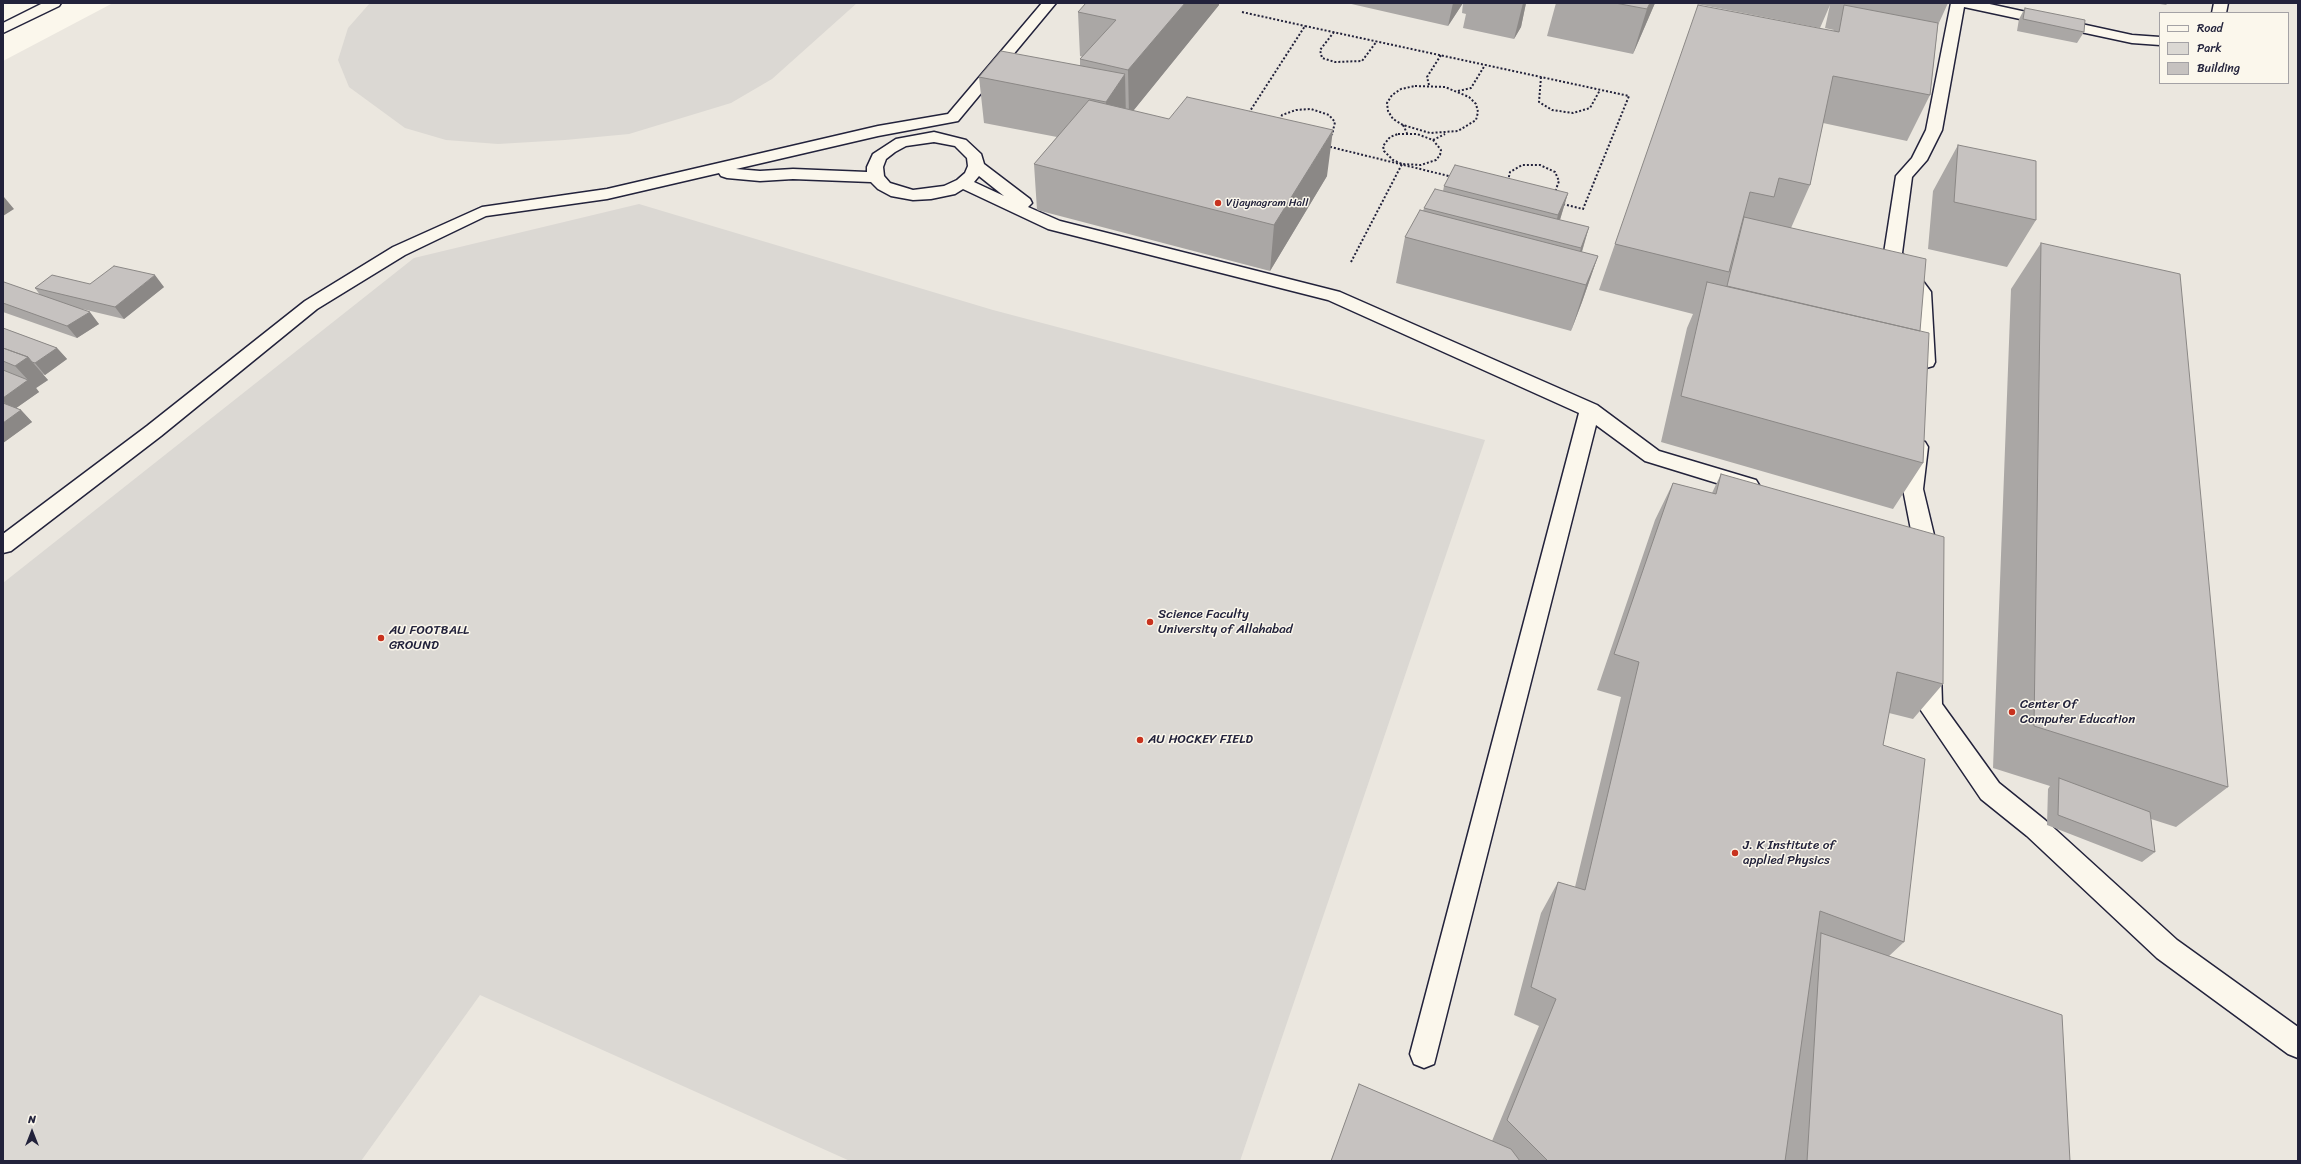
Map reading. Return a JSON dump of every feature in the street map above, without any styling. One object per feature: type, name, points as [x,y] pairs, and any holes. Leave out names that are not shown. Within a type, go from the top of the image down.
[{"type":"street","points":[[3,29],[54,3]]},
{"type":"street","points":[[944,138],[953,118],[1049,3]]},
{"type":"street","points":[[1926,379],[1922,292],[1893,253],[1904,176],[1919,160],[1934,130],[1958,3]]},
{"type":"street","points":[[1966,3],[2132,39],[2159,42]]},
{"type":"street","points":[[3,545],[154,431],[311,305],[399,251],[482,212],[606,194],[712,171],[878,131],[953,118]]},
{"type":"street","points":[[919,138],[944,138],[960,143],[970,150],[976,157],[976,166],[972,175],[963,183],[949,190],[931,194],[913,195],[897,192],[884,186],[876,177],[875,167],[877,162],[889,149],[902,142],[919,138]]},
{"type":"street","points":[[976,166],[1054,225]]},
{"type":"street","points":[[712,171],[760,176],[793,174],[876,177]]},
{"type":"street","points":[[963,183],[1054,225],[1334,296],[1590,410],[1652,456],[1772,491]]},
{"type":"street","points":[[1424,1054],[1590,410]]},
{"type":"street","points":[[1919,434],[1913,489],[1923,535],[1924,558]]},
{"type":"street","points":[[1900,529],[1923,535]]},
{"type":"street","points":[[1928,652],[1930,706],[1990,792],[2036,828],[2167,949],[2298,1044]]},
{"type":"path","points":[[1242,12],[1628,96],[1583,209],[1241,125],[1305,26]]},
{"type":"path","points":[[1334,32],[1320,50],[1322,58],[1335,62],[1349,64],[1362,61],[1377,42]]},
{"type":"path","points":[[1429,85],[1427,76],[1441,55]]},
{"type":"path","points":[[1458,91],[1471,88],[1485,65]]},
{"type":"path","points":[[1541,77],[1539,102],[1552,110],[1573,113],[1590,108],[1600,90]]},
{"type":"path","points":[[1429,85],[1458,91],[1476,104],[1478,112],[1476,120],[1458,131],[1445,133],[1423,132],[1403,125],[1393,118],[1388,111],[1387,103],[1392,95],[1402,89],[1414,86],[1429,85]]},
{"type":"path","points":[[1276,125],[1282,115],[1296,110],[1311,109],[1329,115],[1335,122],[1334,131],[1329,138]]},
{"type":"path","points":[[1403,125],[1407,133]]},
{"type":"path","points":[[1274,133],[1275,129]]},
{"type":"path","points":[[1407,133],[1426,136],[1433,140],[1441,150],[1436,160],[1421,165],[1401,164],[1387,156],[1383,146],[1390,136],[1407,133]]},
{"type":"path","points":[[1433,140],[1445,133]]},
{"type":"path","points":[[1314,143],[1324,140]]},
{"type":"path","points":[[1334,296],[1401,164]]},
{"type":"path","points":[[1507,183],[1510,172],[1522,165],[1540,165],[1555,172],[1558,181],[1558,190],[1552,194]]},
{"type":"path","points":[[1508,187],[1510,192]]},
{"type":"path","points":[[1542,200],[1547,197]]},
{"type":"shaded area","name":"Science Faculty University of Allahabad","points":[[113,3],[2298,3],[2298,1161],[3,1161],[3,61]]},
{"type":"green space","points":[[370,3],[857,3],[772,79],[731,103],[629,134],[498,144],[446,140],[405,128],[349,87],[338,60],[348,28]]},
{"type":"green space","points":[[639,204],[993,310],[1485,440],[1240,1161],[850,1161],[480,995],[361,1161],[3,1161],[3,583],[414,258]]},
{"type":"building","points":[[1086,3],[1185,3],[1128,70],[1080,59],[1116,20],[1078,12]]},
{"type":"building","points":[[1615,3],[1650,3],[1647,9]]},
{"type":"building","points":[[1698,5],[1839,32],[1844,5],[1938,23],[1930,95],[1833,76],[1810,185],[1779,178],[1774,197],[1750,192],[1729,272],[1615,244]]},
{"type":"building","points":[[2025,8],[2085,20],[2084,32],[2023,19]]},
{"type":"building","points":[[1001,51],[1125,74],[1106,102],[979,77]]},
{"type":"building","points":[[1187,97],[1333,130],[1274,225],[1034,164],[1089,100],[1169,119]]},
{"type":"building","points":[[1958,145],[2036,161],[2036,220],[1954,202]]},
{"type":"building","points":[[1455,165],[1568,193],[1558,215],[1444,186]]},
{"type":"building","points":[[1435,189],[1589,227],[1581,248],[1424,208]]},
{"type":"building","points":[[1420,210],[1598,256],[1586,285],[1405,237]]},
{"type":"building","points":[[1744,217],[1926,259],[1920,331],[1727,286]]},
{"type":"building","points":[[2041,243],[2180,274],[2228,787],[2034,726]]},
{"type":"building","points":[[114,266],[155,275],[115,307],[35,288],[52,275],[90,284]]},
{"type":"building","points":[[3,282],[90,312],[67,326],[3,303]]},
{"type":"building","points":[[1707,282],[1929,333],[1923,463],[1681,396]]},
{"type":"building","points":[[3,328],[57,348],[35,363],[32,362],[28,357],[3,348]]},
{"type":"building","points":[[3,348],[28,357],[15,366],[3,361]]},
{"type":"building","points":[[3,370],[28,380],[3,398]]},
{"type":"building","points":[[3,403],[21,410],[3,423]]},
{"type":"building","name":"J. K Institute of applied Physics","points":[[1721,474],[1944,537],[1943,684],[1897,672],[1883,745],[1925,759],[1904,942],[1820,911],[1785,1161],[1548,1161],[1507,1120],[1556,999],[1531,987],[1558,882],[1585,890],[1639,662],[1614,654],[1673,483],[1716,494]]},
{"type":"building","points":[[2059,778],[2150,812],[2155,852],[2058,815]]},
{"type":"building","points":[[1821,933],[2062,1015],[2070,1161],[1807,1161]]},
{"type":"building","points":[[1359,1084],[1511,1149],[1520,1161],[1331,1161]]},
{"type":"place","name":"Vijaynagram Hall","points":[[1218,203]]},
{"type":"place","name":"Science Faculty University of Allahabad","points":[[1150,622]]},
{"type":"place","name":"AU FOOTBALL GROUND","points":[[381,638]]},
{"type":"place","name":"Center Of Computer Education","points":[[2012,712]]},
{"type":"place","name":"AU HOCKEY FIELD","points":[[1140,740]]},
{"type":"place","name":"J. K Institute of applied Physics","points":[[1735,853]]}]
